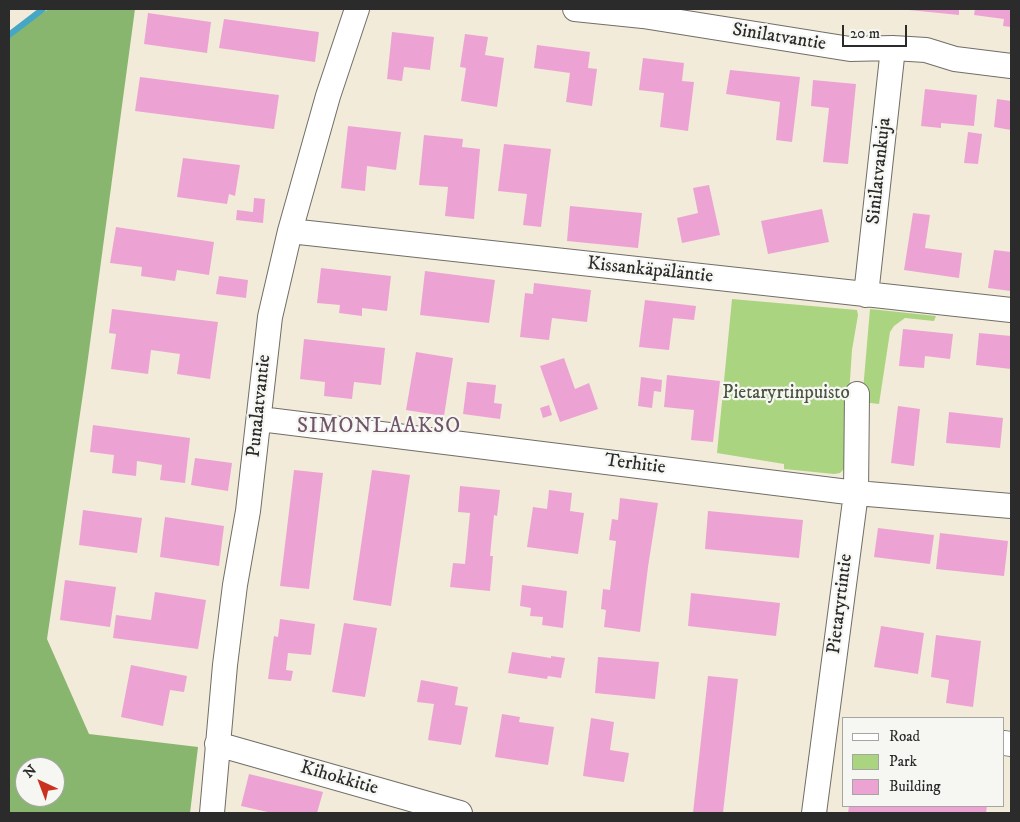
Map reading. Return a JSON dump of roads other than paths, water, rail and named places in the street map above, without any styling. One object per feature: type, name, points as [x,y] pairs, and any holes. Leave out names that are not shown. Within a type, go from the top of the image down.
[{"type":"street","name":"Punalatvantie","points":[[212,813],[217,744],[234,594],[248,511],[270,317],[290,231],[328,96],[357,9]]},
{"type":"street","name":"Sinilatvantie","points":[[575,9],[643,16],[850,49],[893,48],[926,50],[956,59],[1011,66]]},
{"type":"street","name":"Sinilatvankuja","points":[[866,295],[893,48]]},
{"type":"street","name":"Kissankäpäläntie","points":[[290,231],[1011,310]]},
{"type":"street","name":"Pietaryrtintie","points":[[814,813],[834,726],[856,492],[857,394]]},
{"type":"street","name":"Terhitie","points":[[260,418],[856,492],[1011,506]]},
{"type":"street","name":"Kihokkitie","points":[[217,744],[460,813]]},
{"type":"waterway","points":[[9,35],[43,9]]},
{"type":"district","name":"SIMONLAAKSO","points":[[379,428]]},
{"type":"park label","name":"Pietaryrtinpuisto","points":[[786,394]]}]
